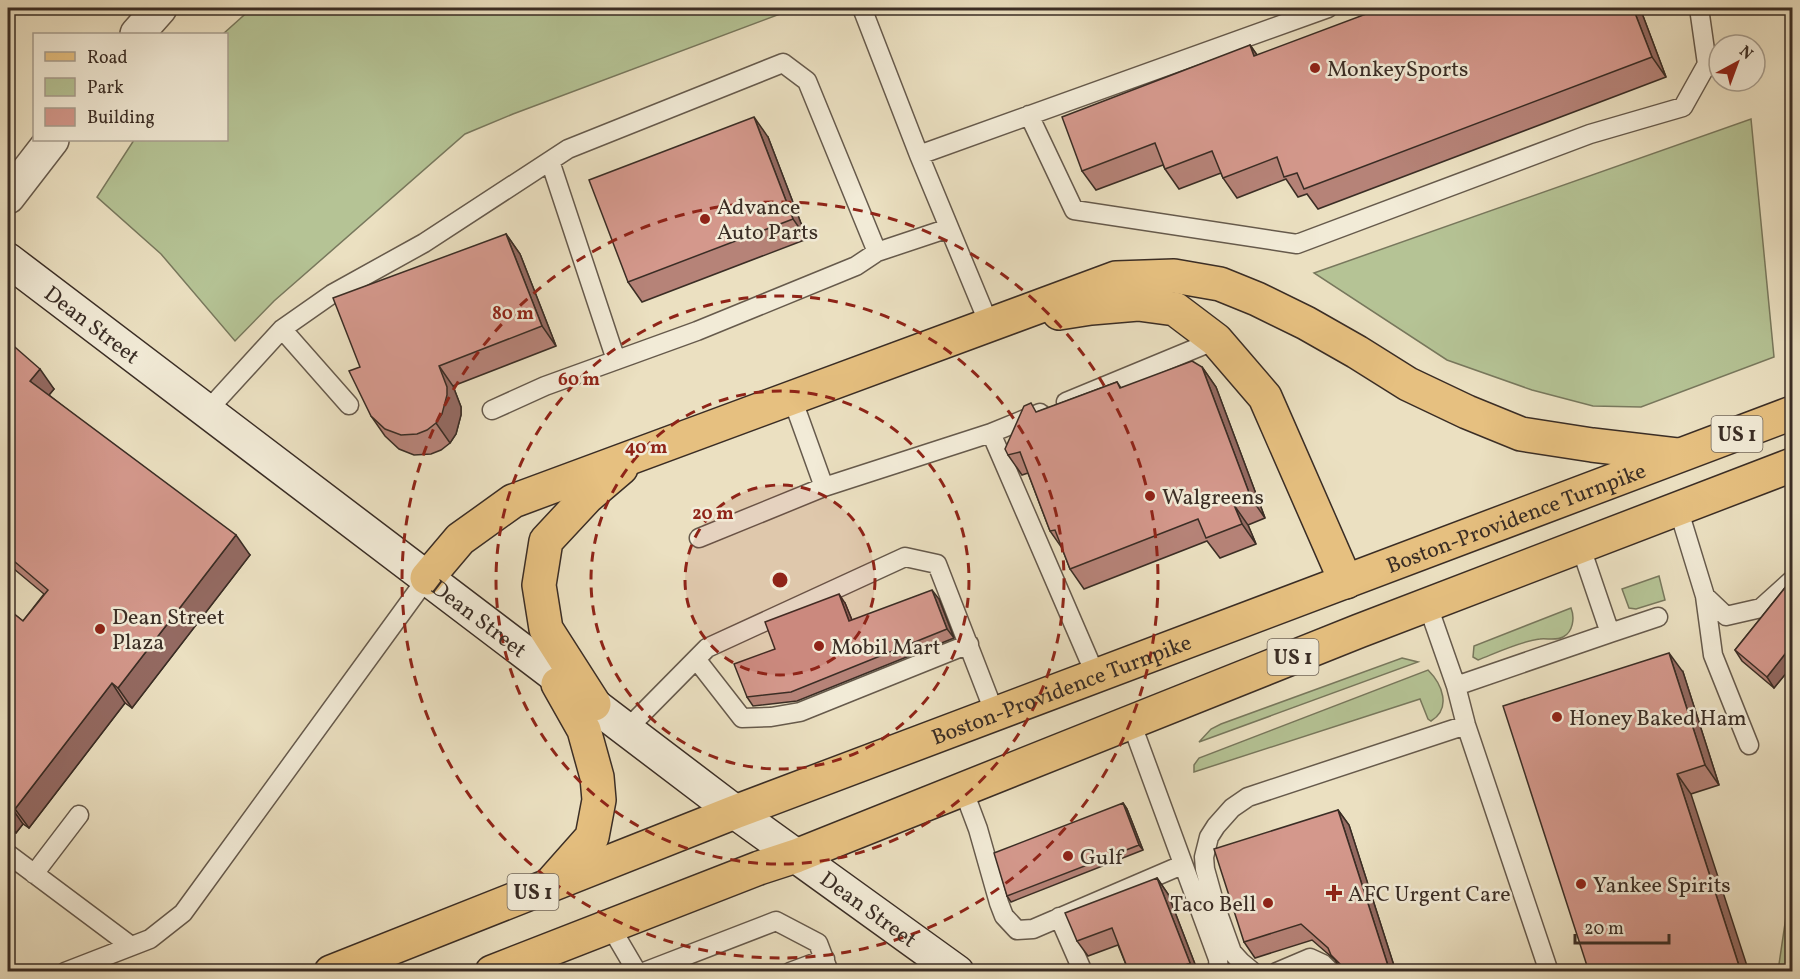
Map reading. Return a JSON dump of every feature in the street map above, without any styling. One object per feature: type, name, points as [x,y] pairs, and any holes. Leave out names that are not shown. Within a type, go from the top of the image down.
[{"type":"main road","points":[[138,33],[160,8]]},
{"type":"main road","points":[[8,197],[51,141]]},
{"type":"main road","name":"Dean Street","points":[[8,260],[735,812],[957,972]]},
{"type":"main road","points":[[427,578],[460,539],[513,501],[1116,278],[1174,276],[1220,284],[1306,323],[1408,384],[1521,434],[1682,455]]},
{"type":"main road","points":[[989,324],[1091,308],[1138,304],[1175,309],[1216,340],[1265,397],[1346,582]]},
{"type":"main road","name":"Boston-Providence Turnpike","points":[[331,972],[735,812],[1792,414]]},
{"type":"main road","points":[[594,704],[546,629],[539,585],[546,541],[587,497],[637,454]]},
{"type":"main road","name":"US 1","points":[[492,972],[759,868],[796,856],[1359,631],[1792,465]]},
{"type":"main road","points":[[550,885],[592,837],[599,800],[597,777],[584,730],[551,672]]},
{"type":"lane","points":[[862,8],[919,155],[989,324]]},
{"type":"lane","points":[[919,155],[1328,8]]},
{"type":"lane","points":[[1029,115],[1074,210],[1297,244],[1590,134],[1683,107],[1707,64],[1699,8]]},
{"type":"lane","points":[[207,411],[282,329],[332,294],[424,243],[568,149],[783,63],[807,81],[877,252]]},
{"type":"lane","points":[[550,161],[616,360]]},
{"type":"lane","points":[[492,410],[545,386],[697,331],[856,266],[877,252],[949,228]]},
{"type":"lane","points":[[282,329],[349,405]]},
{"type":"lane","points":[[699,538],[824,487],[991,433],[1216,340]]},
{"type":"lane","points":[[792,398],[824,487]]},
{"type":"lane","points":[[991,433],[1096,676]]},
{"type":"lane","points":[[1678,508],[1705,596],[1713,655],[1749,745]]},
{"type":"lane","points":[[1580,545],[1610,633]]},
{"type":"lane","points":[[627,729],[707,648],[905,557],[937,564],[995,714]]},
{"type":"lane","points":[[66,972],[150,939],[183,914],[427,578]]},
{"type":"lane","points":[[1705,596],[1726,616],[1761,608],[1792,580]]},
{"type":"lane","points":[[1428,606],[1549,972]]},
{"type":"lane","points":[[1456,686],[1658,617]]},
{"type":"lane","points":[[696,659],[742,718],[771,717],[800,712],[969,644]]},
{"type":"lane","points":[[1131,722],[1218,959],[1219,972]]},
{"type":"lane","points":[[1253,972],[1232,952],[1205,869],[1204,857],[1209,837],[1232,808],[1248,797],[1466,725]]},
{"type":"lane","points":[[963,789],[978,829],[999,903],[1005,916],[1017,930],[1033,929],[1182,865]]},
{"type":"lane","points":[[34,874],[79,815]]},
{"type":"lane","points":[[8,854],[131,946]]},
{"type":"lane","points":[[1059,917],[1083,972]]},
{"type":"lane","points":[[644,972],[776,921],[818,943],[827,965],[790,972]]},
{"type":"lane","points":[[610,926],[637,972]]},
{"type":"lane","points":[[1277,972],[1310,958],[1323,964],[1331,972]]},
{"type":"green space","points":[[252,8],[796,8],[465,134],[274,301],[235,341],[161,254],[97,197],[133,141],[228,141],[228,33],[224,33]]},
{"type":"green space","points":[[1751,119],[1774,357],[1641,407],[1593,406],[1532,390],[1447,360],[1314,273]]},
{"type":"green space","points":[[1659,576],[1665,600],[1636,609],[1629,608],[1622,589]]},
{"type":"green space","points":[[1571,608],[1572,624],[1569,632],[1563,637],[1525,642],[1478,660],[1473,657],[1474,646]]},
{"type":"green space","points":[[1402,658],[1418,662],[1199,742],[1211,729],[1221,724]]},
{"type":"green space","points":[[1428,670],[1443,696],[1441,710],[1431,721],[1420,699],[1194,772],[1194,765],[1199,758]]},
{"type":"green space","points":[[1792,876],[1792,971],[1778,971]]},
{"type":"building","points":[[1382,8],[1633,8],[1652,57],[1304,189],[1297,173],[1284,177],[1277,157],[1223,178],[1212,151],[1165,169],[1155,143],[1082,171],[1062,117],[1250,45],[1254,56]]},
{"type":"building","name":"Advance Auto Parts","points":[[754,117],[793,219],[628,282],[589,180]]},
{"type":"building","points":[[506,234],[542,326],[439,366],[447,387],[447,395],[442,414],[427,430],[417,434],[401,435],[385,429],[371,416],[349,371],[360,367],[333,298]]},
{"type":"building","name":"Dean Street Plaza","points":[[8,341],[40,369],[30,381],[236,535],[118,688],[112,683],[15,809],[9,804],[8,807],[8,609],[23,621],[48,590],[8,556]]},
{"type":"building","name":"Walgreens","points":[[1192,361],[1202,367],[1251,498],[1234,505],[1242,524],[1206,538],[1198,519],[1070,569],[1055,530],[1050,531],[1020,452],[1008,455],[1005,449],[1024,406],[1031,403],[1036,412],[1117,382],[1120,388]]},
{"type":"building","points":[[1792,579],[1792,645],[1767,677],[1735,650]]},
{"type":"building","points":[[932,590],[947,629],[791,692],[747,697],[734,664],[775,649],[765,622],[839,594],[849,621]]},
{"type":"building","points":[[1669,653],[1705,765],[1677,774],[1741,972],[1589,972],[1503,706]]},
{"type":"building","name":"Gulf","points":[[1123,803],[1139,845],[1007,896],[994,853]]},
{"type":"building","points":[[1338,810],[1390,972],[1348,972],[1331,955],[1328,948],[1301,924],[1244,942],[1214,849]]},
{"type":"building","points":[[1157,878],[1190,963],[1169,972],[1129,972],[1112,928],[1077,941],[1065,913]]},
{"type":"place","name":"MonkeySports","points":[[1315,68]]},
{"type":"place","name":"Advance Auto Parts","points":[[705,219]]},
{"type":"place","name":"Walgreens","points":[[1150,496]]},
{"type":"place","name":"Dean Street Plaza","points":[[100,629]]},
{"type":"place","name":"Mobil Mart","points":[[819,646]]},
{"type":"place","name":"Honey Baked Ham","points":[[1557,717]]},
{"type":"place","name":"Gulf","points":[[1068,856]]},
{"type":"place","name":"Yankee Spirits","points":[[1581,884]]},
{"type":"place","name":"AFC Urgent Care","points":[[1334,893]]},
{"type":"place","name":"Taco Bell","points":[[1268,903]]}]
